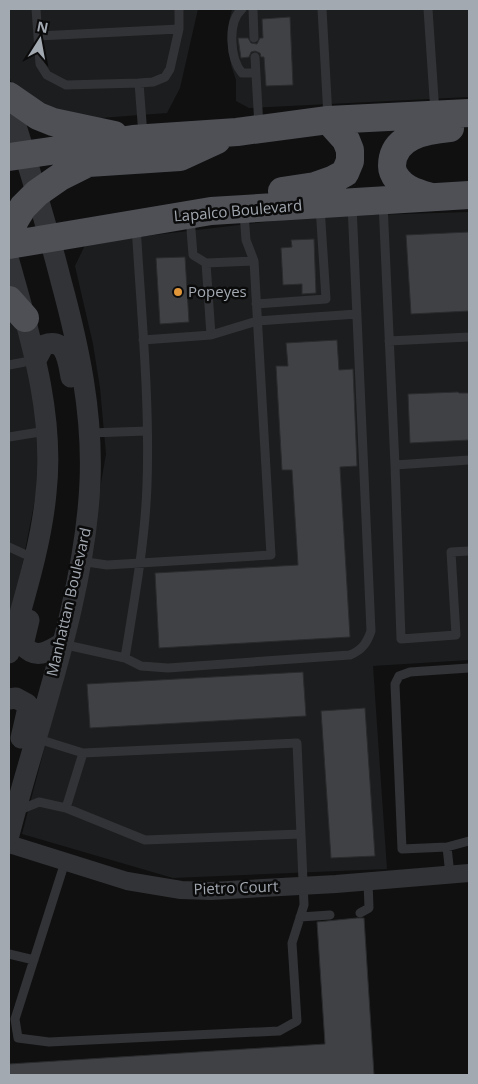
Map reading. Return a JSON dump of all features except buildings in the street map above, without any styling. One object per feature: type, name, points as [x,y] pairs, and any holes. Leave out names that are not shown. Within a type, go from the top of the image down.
[{"type":"main road","points":[[9,96],[38,116],[53,122],[138,139]]},
{"type":"main road","points":[[17,156],[138,139],[248,130],[328,120],[469,114]]},
{"type":"main road","points":[[200,212],[235,194],[315,186],[344,174],[350,160],[350,150],[346,140],[328,120]]},
{"type":"main road","points":[[432,198],[409,189],[392,172],[392,158],[397,146],[407,138],[434,130],[469,127]]},
{"type":"main road","points":[[9,235],[23,207],[37,193],[60,177],[88,163],[180,157],[248,130]]},
{"type":"main road","name":"Lapalco Boulevard","points":[[9,245],[50,236],[200,212],[469,196]]},
{"type":"street","name":"Manhattan Boulevard","points":[[9,103],[17,156],[37,193],[50,236],[82,363],[90,433],[90,483],[86,531],[62,644],[35,738],[12,804],[9,835]]},
{"type":"street","points":[[9,261],[17,309],[36,360],[45,414],[47,491],[34,558],[9,653]]},
{"type":"street","points":[[36,360],[44,345],[51,343],[60,346],[66,354],[72,379],[88,408]]},
{"type":"street","points":[[42,523],[48,544],[23,645],[33,653],[39,654],[62,644]]},
{"type":"street","points":[[9,699],[16,698],[22,700],[27,704],[27,712],[9,790]]},
{"type":"street","name":"Pietro Court","points":[[9,844],[127,880],[180,890],[211,891],[469,873]]},
{"type":"lane","points":[[36,9],[40,64],[47,75],[66,85],[153,82],[165,77],[170,69],[179,29],[179,9]]},
{"type":"lane","points":[[242,9],[233,23],[233,49],[236,66],[242,73],[256,73]]},
{"type":"lane","points":[[253,9],[254,38]]},
{"type":"lane","points":[[322,9],[328,120]]},
{"type":"lane","points":[[428,9],[435,116]]},
{"type":"lane","points":[[38,36],[179,29]]},
{"type":"lane","points":[[248,130],[256,73],[255,57]]},
{"type":"lane","points":[[138,139],[139,83]]},
{"type":"lane","points":[[383,200],[401,639],[456,635],[452,552],[469,551]]},
{"type":"lane","points":[[62,644],[125,658],[141,666],[168,668],[350,655],[359,651],[367,642],[371,631],[352,203]]},
{"type":"lane","points":[[320,204],[327,316]]},
{"type":"lane","points":[[80,560],[106,565],[270,555],[254,261],[246,240],[244,209]]},
{"type":"lane","points":[[200,212],[194,255],[206,263],[254,261]]},
{"type":"lane","points":[[125,658],[140,563],[147,485],[147,431],[136,222]]},
{"type":"lane","points":[[206,263],[211,335]]},
{"type":"lane","points":[[256,304],[326,299]]},
{"type":"lane","points":[[143,340],[211,335],[257,321],[357,314]]},
{"type":"lane","points":[[389,341],[469,337]]},
{"type":"lane","points":[[9,365],[36,360]]},
{"type":"lane","points":[[9,438],[46,431]]},
{"type":"lane","points":[[90,433],[147,431]]},
{"type":"lane","points":[[395,465],[469,460]]},
{"type":"lane","points":[[9,548],[34,558]]},
{"type":"lane","points":[[469,668],[410,672],[399,676],[395,684],[402,849],[447,847],[469,841]]},
{"type":"lane","points":[[35,738],[84,753],[297,743],[305,885],[304,905],[292,943],[297,1021],[279,1031],[49,1042],[18,1038],[15,1019],[65,862]]},
{"type":"lane","points":[[66,808],[84,753]]},
{"type":"lane","points":[[12,804],[39,802],[66,808],[144,840],[301,834]]},
{"type":"lane","points":[[447,847],[450,874]]},
{"type":"lane","points":[[360,912],[369,908],[368,881]]},
{"type":"lane","points":[[300,917],[330,915]]},
{"type":"lane","points":[[9,954],[34,960]]},
{"type":"shaded area","points":[[9,9],[198,9],[180,88],[167,113],[87,119],[54,113],[22,92],[11,82],[9,75]]},
{"type":"shaded area","points":[[232,9],[469,9],[469,97],[249,108],[236,101],[236,80],[231,65],[229,22]]},
{"type":"shaded area","points":[[469,212],[469,660],[373,666],[387,869],[173,878],[22,834],[77,623],[106,454],[100,388],[93,344],[75,266],[86,243],[308,217]]},
{"type":"shaded area","points":[[9,295],[23,347],[33,397],[39,442],[36,494],[9,622]]},
{"type":"place","name":"Popeyes","points":[[178,292]]}]
